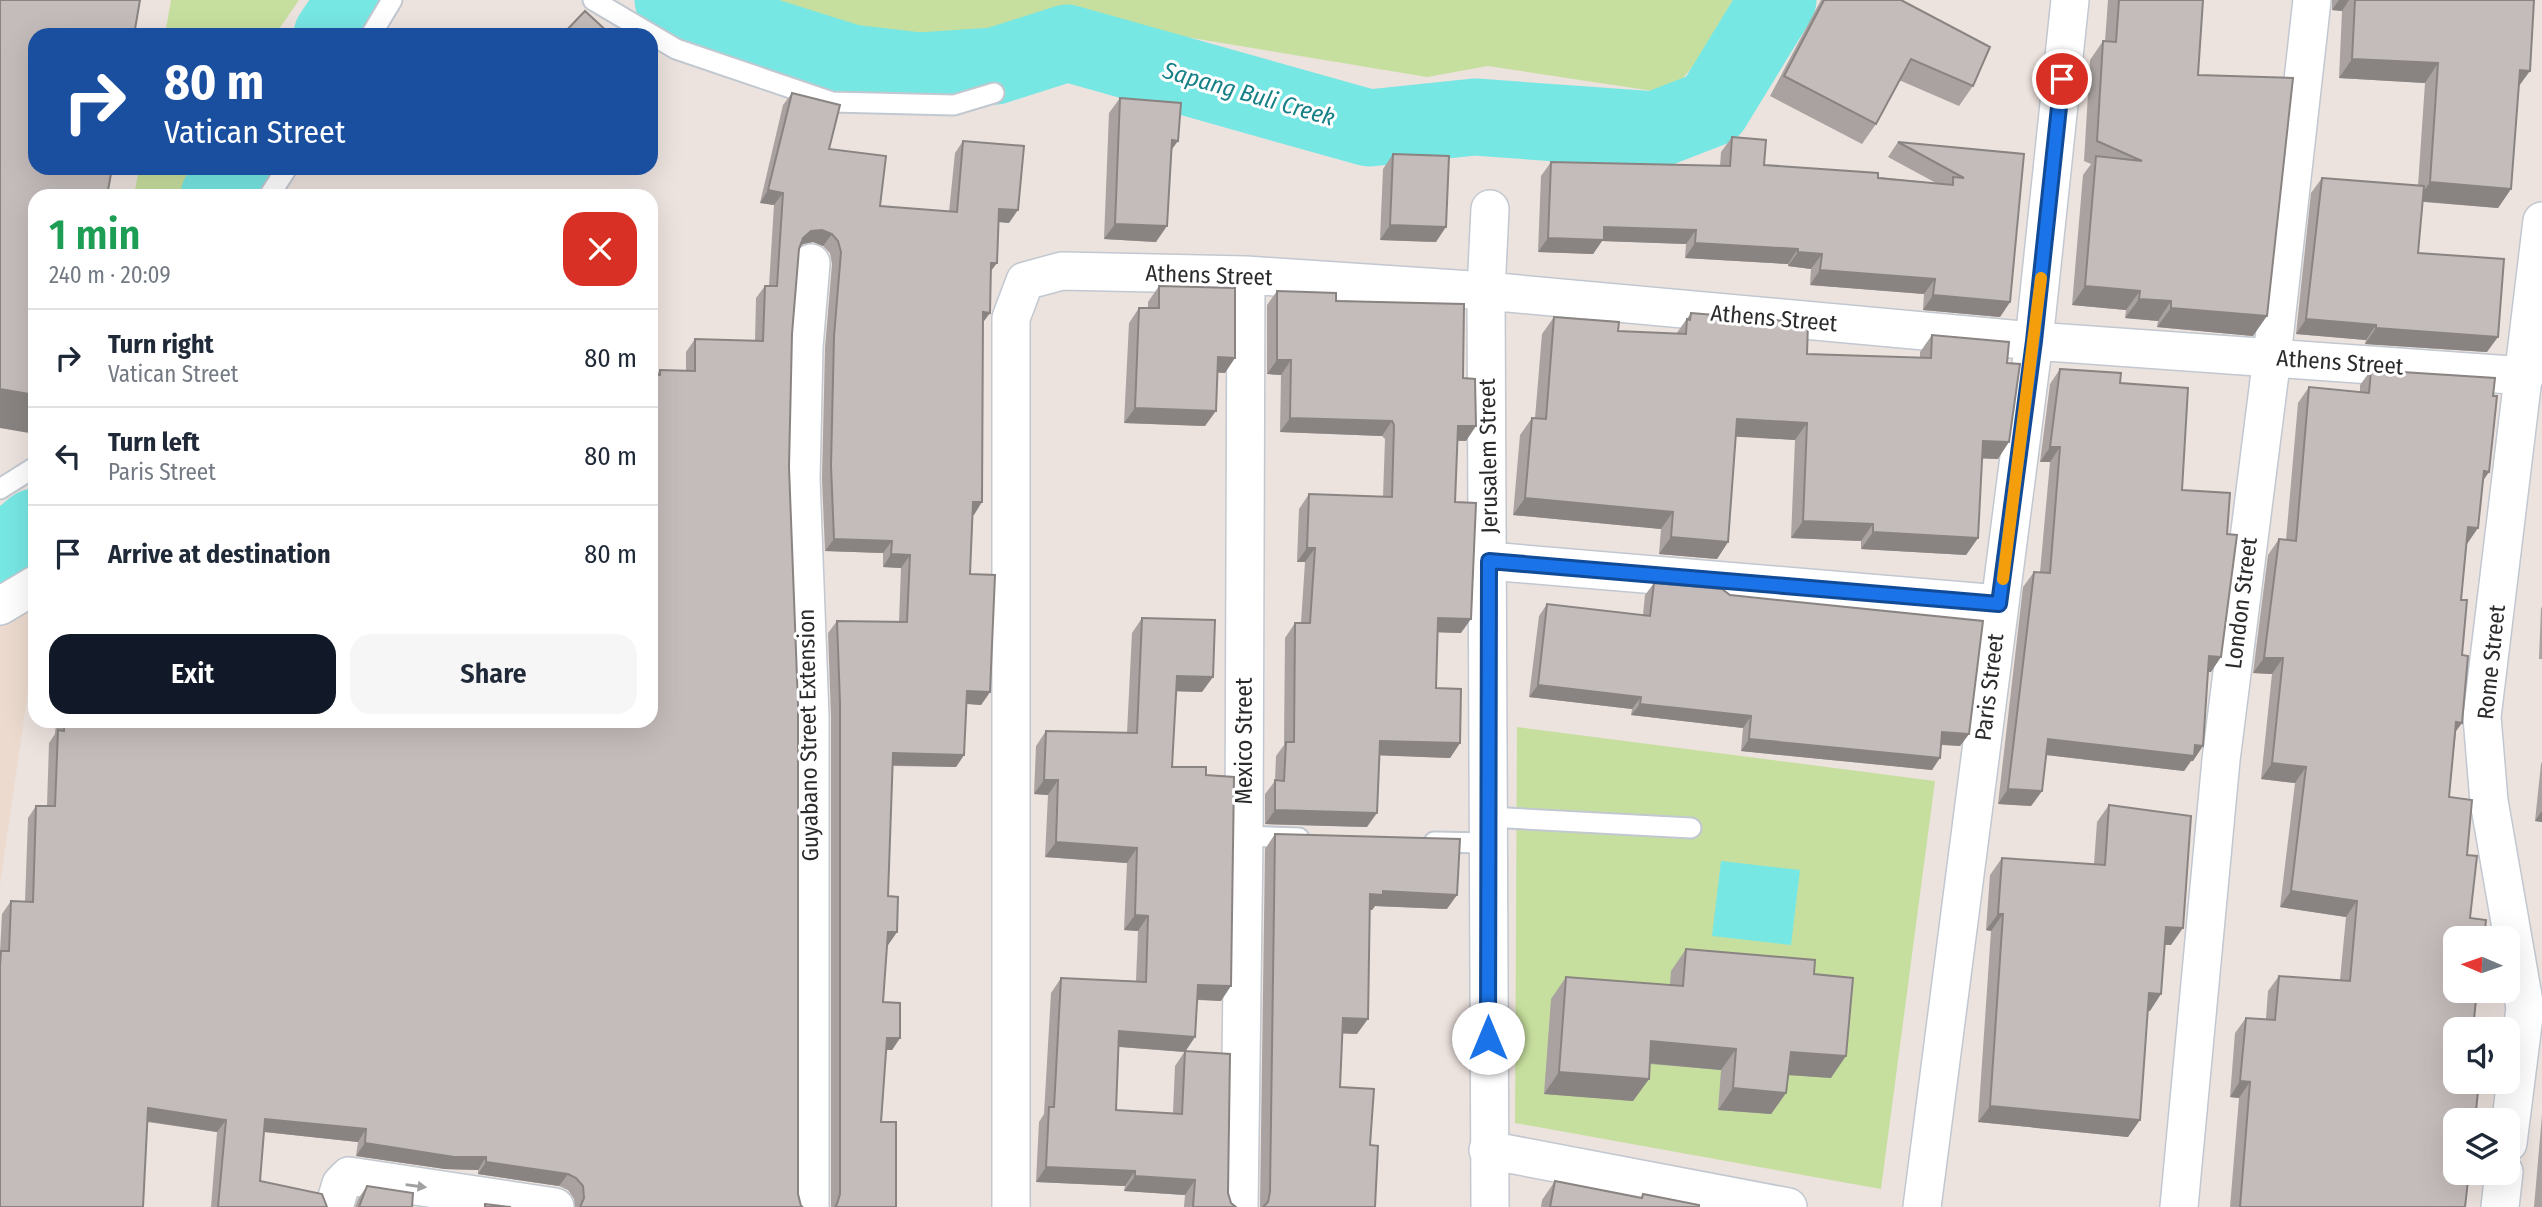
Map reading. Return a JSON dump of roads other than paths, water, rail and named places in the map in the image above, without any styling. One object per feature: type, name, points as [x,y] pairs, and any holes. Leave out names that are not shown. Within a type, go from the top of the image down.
[{"type":"street","name":"Paris Street","points":[[1922,1207],[2034,341],[2070,0]]},
{"type":"street","name":"London Street","points":[[2179,1207],[2221,760],[2272,356],[2312,0]]},
{"type":"street","name":"Jerusalem Street","points":[[1490,209],[1486,291],[1490,1207]]},
{"type":"street","name":"Rome Street","points":[[2512,1108],[2525,1008],[2489,802],[2482,717],[2542,221]]},
{"type":"street","name":"Guyabano Street Extension","points":[[810,1207],[810,716],[801,479],[804,347],[811,263]]},
{"type":"street","name":"Athens Street","points":[[1011,1207],[1011,318],[1025,281],[1062,271],[1246,275],[1486,291],[2034,341],[2525,376]]},
{"type":"street","name":"Mexico Street","points":[[1238,1207],[1244,836],[1246,275]]},
{"type":"street","points":[[1489,561],[1999,604]]},
{"type":"street","points":[[0,606],[28,588]]},
{"type":"street","points":[[1488,1150],[1788,1207]]},
{"type":"street","points":[[334,1207],[341,1184],[349,1176],[554,1206]]},
{"type":"street","points":[[2500,1207],[2503,1185]]},
{"type":"lane","points":[[375,28],[392,0]]},
{"type":"lane","points":[[593,0],[640,28]]},
{"type":"lane","points":[[658,38],[676,49],[832,102],[954,105],[994,93]]},
{"type":"lane","points":[[0,489],[28,471]]},
{"type":"lane","points":[[1421,841],[1489,830],[1691,828]]},
{"type":"lane","points":[[1244,836],[1312,838]]},
{"type":"water","points":[[1721,861],[1800,870],[1791,945],[1712,936]]},
{"type":"waterway","name":"Sapang Buli Creek","points":[[337,28],[356,0]]},
{"type":"waterway","name":"Sapang Buli Creek","points":[[673,0],[711,19],[851,63],[920,71],[995,66],[1067,43],[1369,128],[1475,117],[1655,130],[1712,108],[1778,0]]},
{"type":"waterway","name":"Sapang Buli Creek","points":[[224,189],[234,175]]},
{"type":"waterway","name":"Sapang Buli Creek","points":[[0,556],[28,533]]}]
